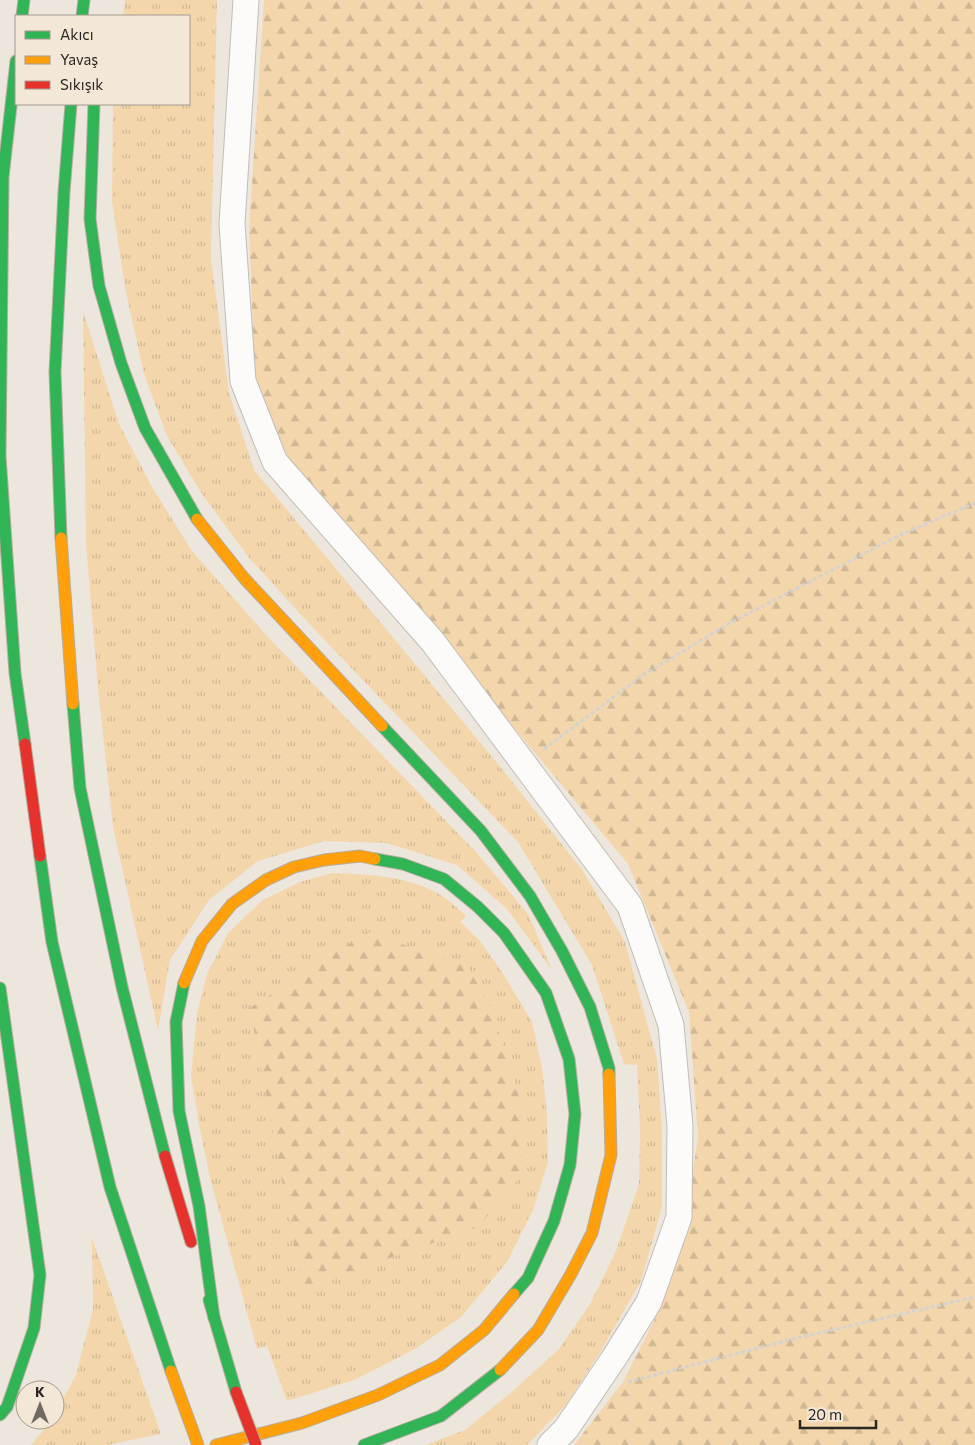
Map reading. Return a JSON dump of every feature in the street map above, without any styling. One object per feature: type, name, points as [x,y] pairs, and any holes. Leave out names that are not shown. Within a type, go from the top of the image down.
[{"type":"highway","points":[[22,15],[24,0]]},
{"type":"highway","points":[[82,15],[84,0]]},
{"type":"highway","points":[[15,70],[1,181],[1,466],[15,673],[52,942],[110,1187],[198,1445]]},
{"type":"highway","points":[[71,105],[64,192],[55,372],[62,562],[80,788],[122,987],[170,1176],[236,1392],[256,1445]]},
{"type":"highway","points":[[94,105],[90,219],[99,286],[121,363],[146,428],[196,518],[244,578],[481,831],[530,896],[562,951],[590,1008],[609,1068],[610,1156],[592,1233],[571,1274],[538,1330],[496,1373],[441,1416],[364,1445]]},
{"type":"highway","points":[[214,1318],[199,1206],[179,1111],[176,1022],[184,984],[202,941],[232,904],[266,880],[294,867],[324,860],[360,856],[403,864],[444,879],[478,907],[504,933],[546,992],[570,1059],[575,1114],[570,1165],[554,1221],[528,1278],[484,1330],[440,1365],[378,1395],[302,1423],[216,1445]]},
{"type":"highway","points":[[0,988],[40,1275],[34,1328],[7,1407],[0,1415]]},
{"type":"street","points":[[246,0],[232,224],[243,380],[275,462],[433,642],[630,906],[671,1025],[680,1126],[679,1217],[649,1302],[566,1429],[550,1445]]},
{"type":"path","points":[[524,764],[640,677],[728,624],[902,534],[975,503]]},
{"type":"path","points":[[591,1392],[793,1339],[975,1296]]},
{"type":"green space","points":[[125,0],[217,0],[211,259],[229,393],[254,470],[498,764],[583,871],[625,942],[657,1059],[662,1130],[662,1207],[641,1281],[601,1351],[565,1406],[527,1445],[426,1445],[465,1430],[513,1391],[559,1349],[590,1304],[616,1251],[639,1184],[640,1130],[637,1065],[624,1064],[592,965],[518,842],[316,631],[250,559],[202,494],[167,436],[144,374],[125,288],[112,201],[113,105],[190,105],[190,15],[123,15]]},
{"type":"green space","points":[[264,0],[975,0],[975,1445],[574,1445],[623,1382],[655,1319],[683,1242],[698,1137],[689,1012],[628,864],[288,458],[255,377],[249,230]]},
{"type":"green space","points":[[83,311],[119,424],[152,487],[192,551],[267,636],[476,852],[528,914],[552,970],[507,909],[457,865],[386,843],[324,841],[258,861],[209,900],[170,960],[158,1030],[113,827],[98,688],[86,543]]},
{"type":"green space","points":[[332,873],[373,875],[414,883],[439,894],[466,916],[461,922],[480,941],[504,975],[532,1022],[542,1068],[547,1114],[548,1162],[533,1210],[507,1262],[461,1317],[415,1349],[354,1380],[287,1401],[267,1346],[257,1349],[210,1178],[191,1076],[197,1013],[207,974],[228,933],[263,900],[300,882]]},
{"type":"green space","points":[[367,932],[468,967],[492,1010],[520,1099],[520,1177],[478,1227],[302,1289],[250,1008]]},
{"type":"green space","points":[[92,1238],[161,1434],[107,1445],[31,1445],[44,1430],[65,1430],[65,1395],[76,1375],[93,1309]]},
{"type":"traffic: fast","points":[[22,15],[24,0]]},
{"type":"traffic: fast","points":[[82,15],[84,0]]},
{"type":"traffic: fast","points":[[15,70],[3,177],[0,456],[15,673],[25,744]]},
{"type":"traffic: fast","points":[[61,538],[55,372],[64,192],[71,105]]},
{"type":"traffic: fast","points":[[94,105],[90,219],[99,286],[121,363],[145,428],[197,519]]},
{"type":"traffic: fast","points":[[73,704],[80,788],[122,987],[165,1156]]},
{"type":"traffic: fast","points":[[382,726],[481,831],[530,896],[562,951],[590,1007],[609,1068],[609,1074]]},
{"type":"traffic: fast","points":[[40,856],[52,942],[110,1187],[171,1371]]},
{"type":"traffic: fast","points":[[375,859],[403,864],[444,879],[478,907],[504,933],[546,993],[569,1059],[575,1114],[570,1165],[554,1221],[528,1278],[514,1294]]},
{"type":"traffic: fast","points":[[184,983],[176,1022],[179,1111],[199,1206],[214,1318]]},
{"type":"traffic: fast","points":[[0,988],[40,1275],[34,1328],[7,1407],[0,1415]]},
{"type":"traffic: fast","points":[[209,1300],[236,1392]]},
{"type":"traffic: fast","points":[[364,1445],[441,1416],[500,1370]]},
{"type":"traffic: slow","points":[[197,519],[244,578],[382,726]]},
{"type":"traffic: slow","points":[[61,538],[73,704]]},
{"type":"traffic: slow","points":[[184,983],[202,941],[232,904],[266,880],[294,867],[324,860],[360,856],[375,859]]},
{"type":"traffic: slow","points":[[500,1370],[538,1330],[571,1274],[592,1233],[611,1155],[609,1074]]},
{"type":"traffic: slow","points":[[216,1445],[302,1423],[378,1395],[440,1365],[484,1330],[514,1294]]},
{"type":"traffic: slow","points":[[171,1371],[198,1445]]},
{"type":"traffic: jam","points":[[25,744],[40,856]]},
{"type":"traffic: jam","points":[[165,1156],[191,1242]]},
{"type":"traffic: jam","points":[[236,1392],[256,1445]]}]
